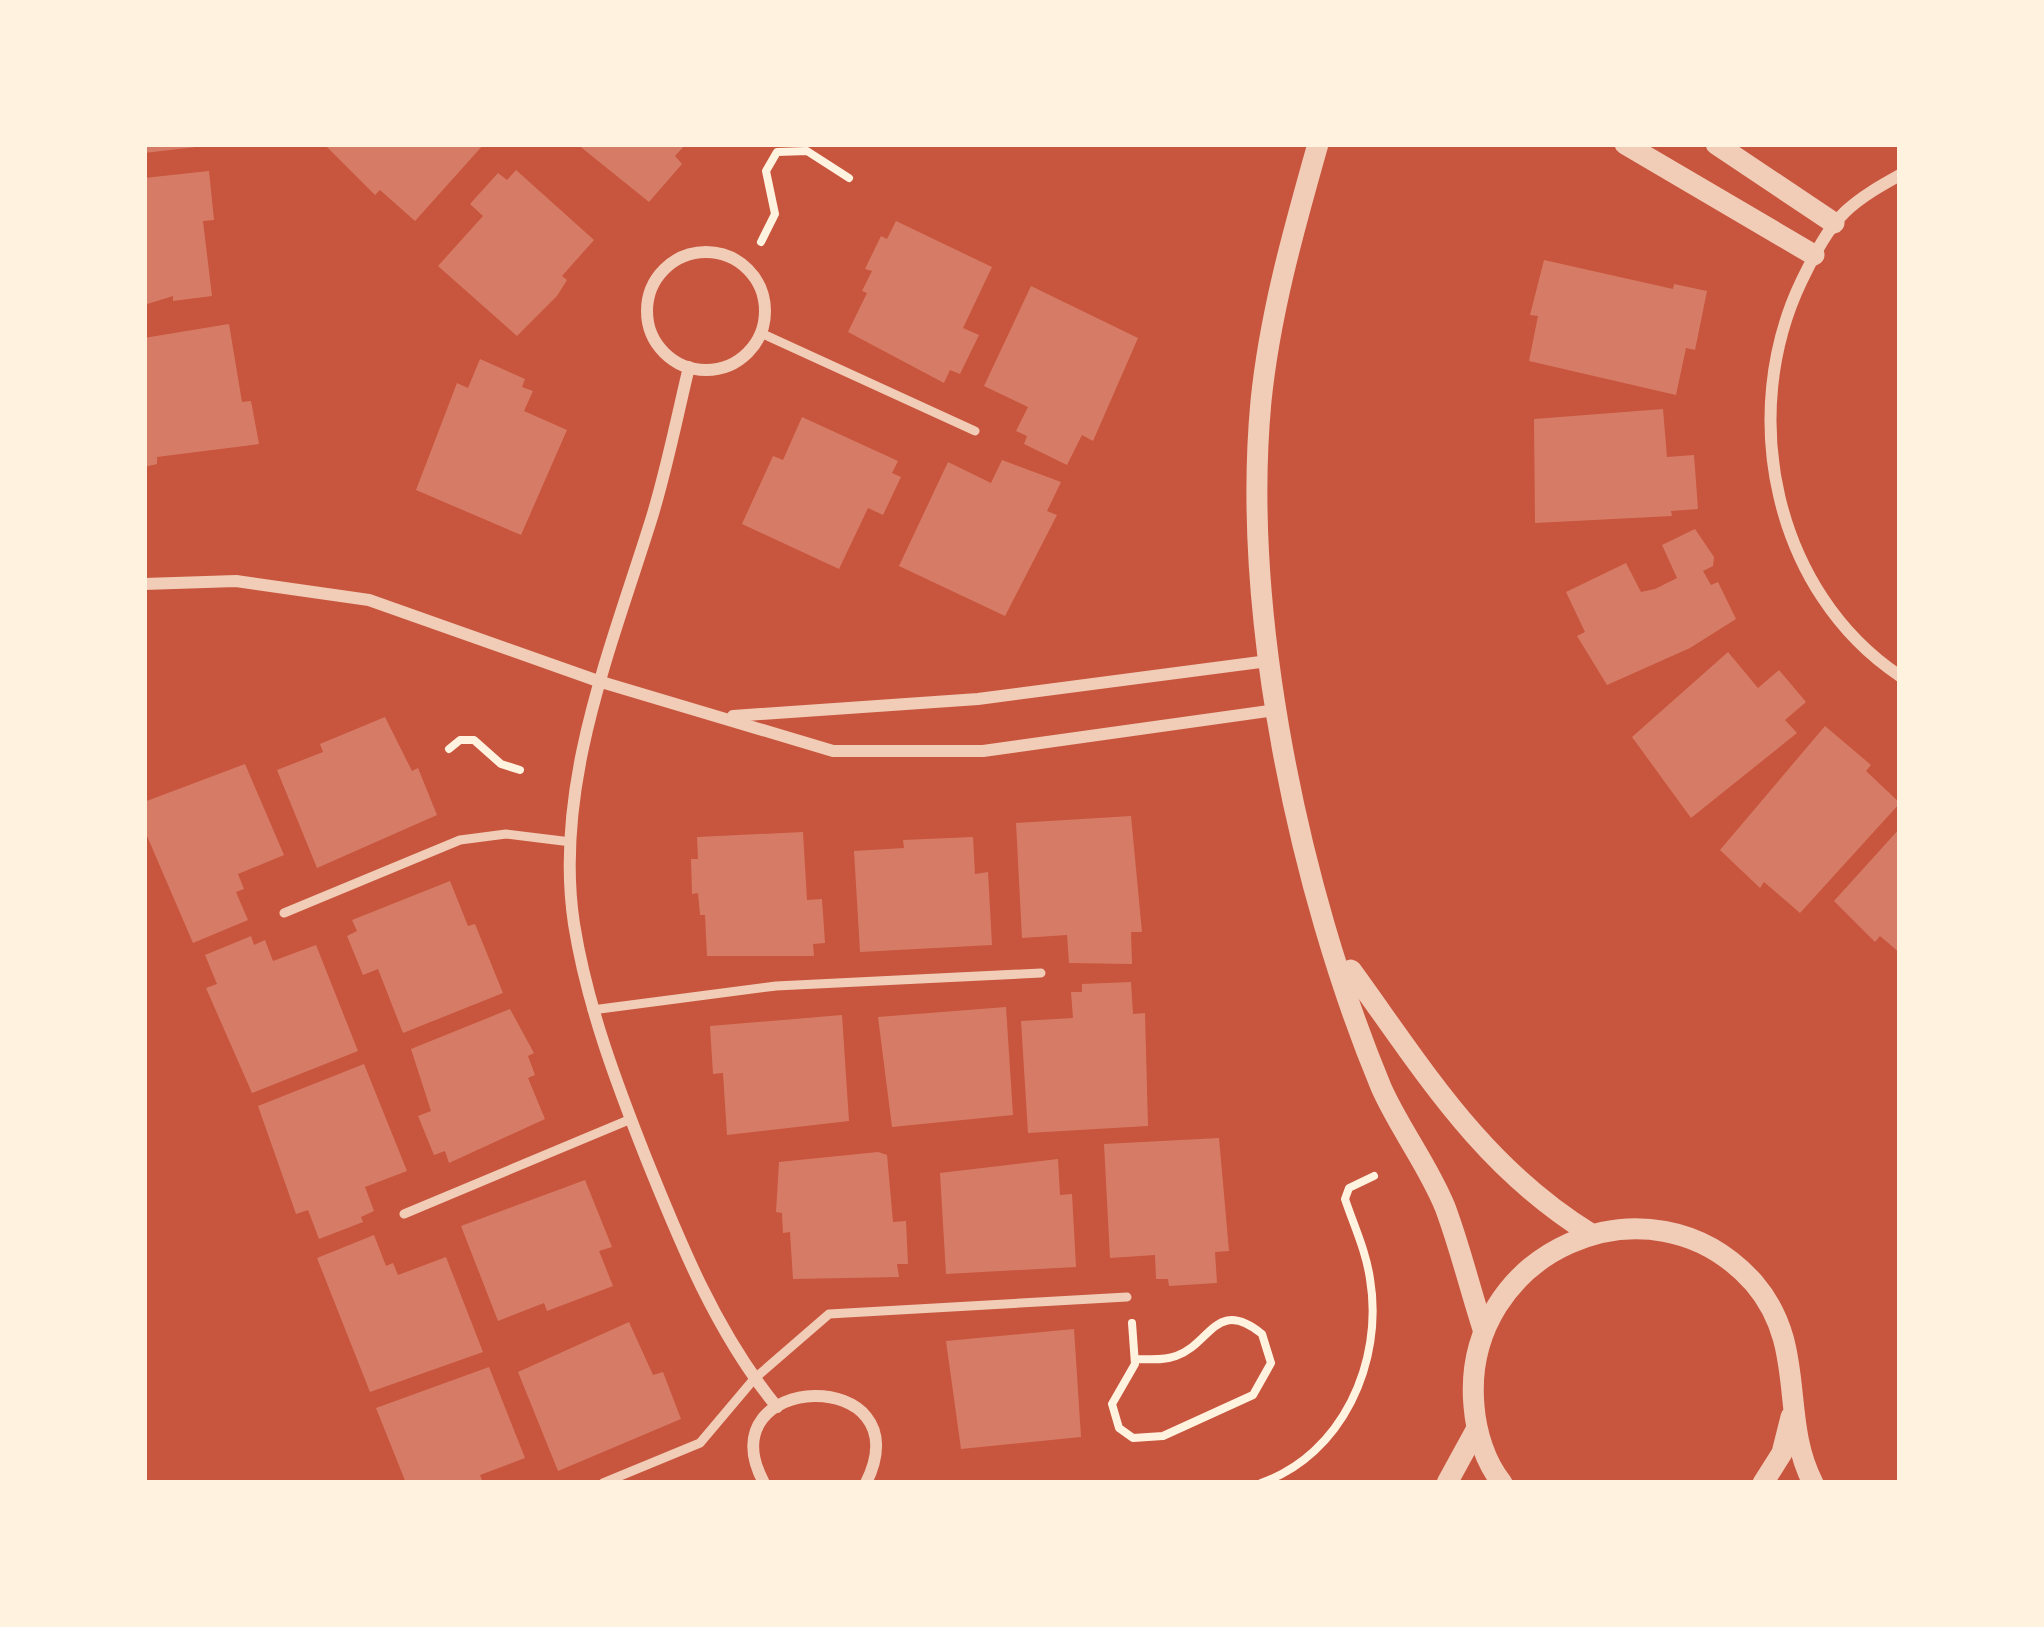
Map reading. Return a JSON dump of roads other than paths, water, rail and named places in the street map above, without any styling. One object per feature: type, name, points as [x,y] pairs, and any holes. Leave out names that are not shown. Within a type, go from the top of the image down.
[{"type":"street","points":[[1318,144],[1282,268],[1261,402],[1258,548],[1268,661],[1336,950],[1382,1088],[1444,1206],[1483,1329]]},
{"type":"street","points":[[1625,144],[1814,255]]},
{"type":"street","points":[[1716,144],[1834,223]]},
{"type":"street","points":[[1900,175],[1834,223],[1814,255],[1791,304],[1771,394],[1779,491],[1791,540],[1815,588],[1843,626],[1900,676]]},
{"type":"street","points":[[709,252],[743,265],[763,296],[761,333],[737,361],[713,369],[689,367],[660,346],[647,313],[652,289],[674,262],[709,252]]},
{"type":"street","points":[[689,367],[654,513],[598,681],[572,842],[574,921],[592,1010],[631,1119],[710,1304],[754,1379],[777,1407]]},
{"type":"street","points":[[144,584],[236,580],[369,600],[598,681],[833,751],[983,751],[1276,710]]},
{"type":"street","points":[[726,717],[978,699],[1268,661]]},
{"type":"street","points":[[1336,950],[1482,1150],[1551,1210],[1591,1234]]},
{"type":"street","points":[[1502,1483],[1476,1430],[1472,1379],[1483,1329],[1526,1268],[1560,1244],[1591,1234],[1634,1229],[1679,1235],[1719,1254],[1753,1282],[1778,1319],[1792,1361],[1794,1405],[1813,1483]]},
{"type":"street","points":[[764,1483],[755,1450],[761,1426],[777,1407],[797,1395],[820,1392],[853,1406],[874,1445],[866,1483]]},
{"type":"street","points":[[1763,1483],[1782,1454],[1794,1405]]},
{"type":"street","points":[[1447,1483],[1476,1430]]},
{"type":"lane","points":[[761,333],[975,431]]},
{"type":"lane","points":[[284,913],[460,840],[506,834],[572,842]]},
{"type":"lane","points":[[592,1010],[776,986],[1041,973]]},
{"type":"lane","points":[[404,1214],[631,1119]]},
{"type":"lane","points":[[603,1483],[700,1443],[754,1379],[829,1314],[1127,1298]]}]
